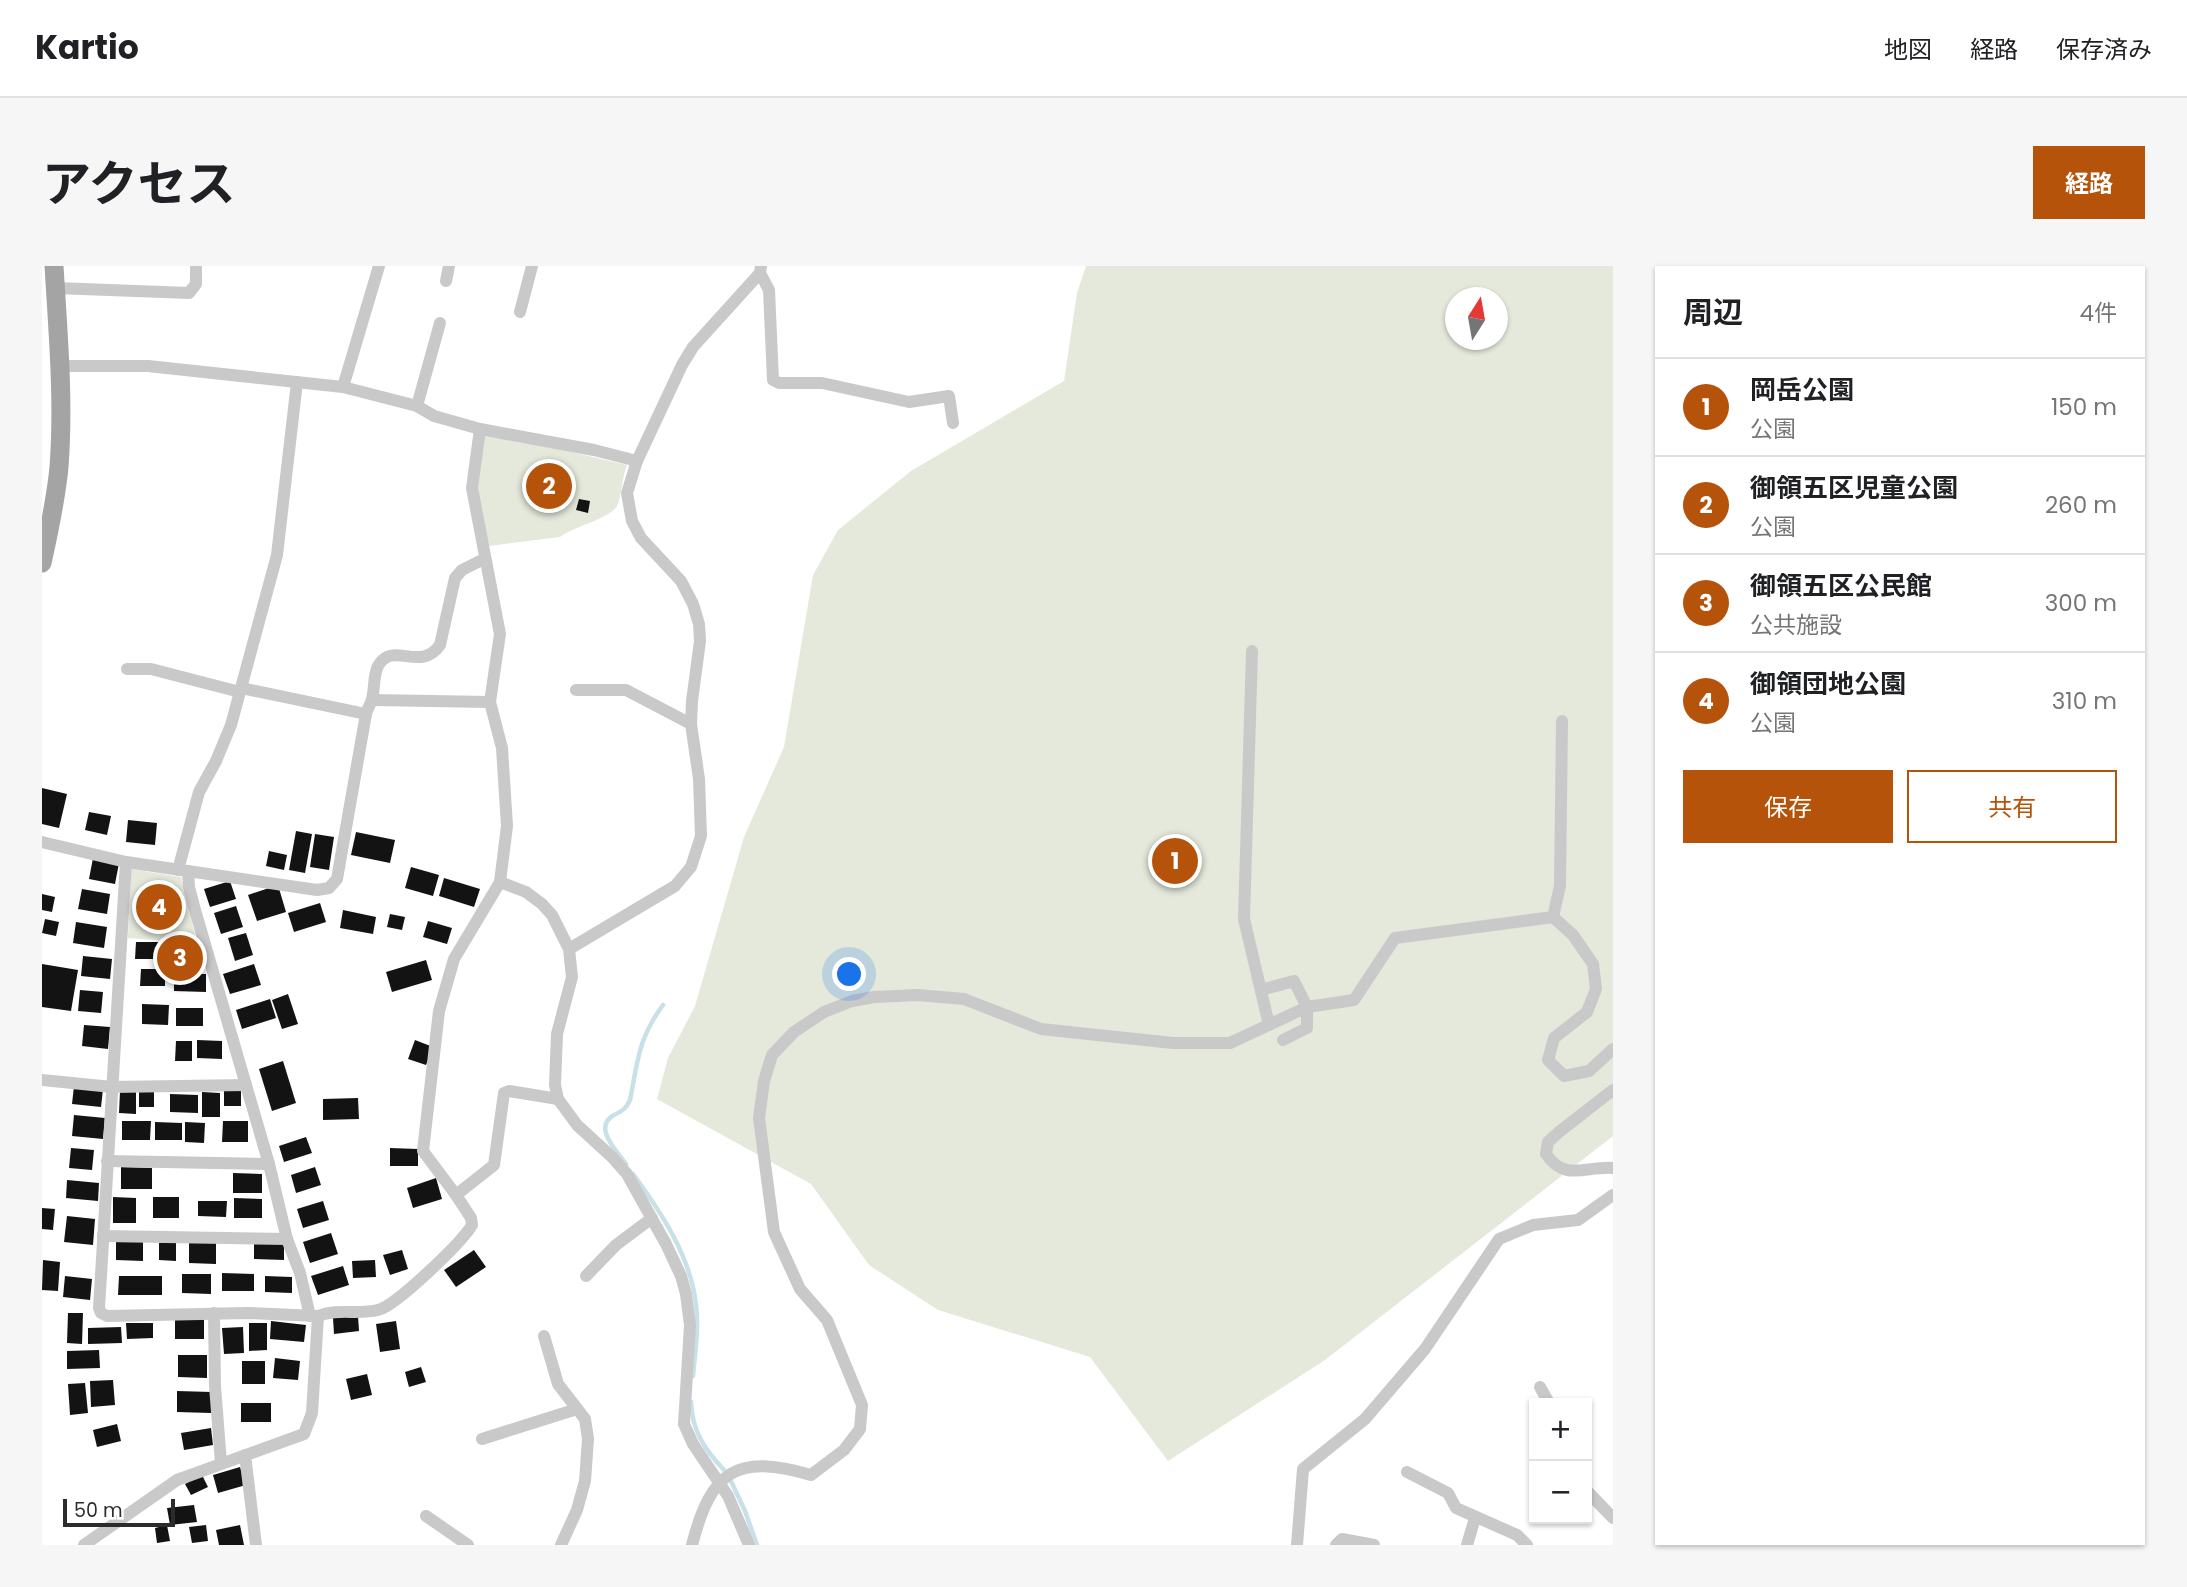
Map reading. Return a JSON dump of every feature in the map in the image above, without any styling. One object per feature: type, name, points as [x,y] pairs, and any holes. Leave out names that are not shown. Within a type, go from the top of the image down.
[{"type":"main road","points":[[42,563],[59,468],[60,366],[54,266]]},
{"type":"street","points":[[56,288],[189,292],[196,284],[196,266]]},
{"type":"street","points":[[343,387],[379,266]]},
{"type":"street","points":[[446,281],[449,266]]},
{"type":"street","points":[[520,312],[532,266]]},
{"type":"street","points":[[569,949],[675,886],[691,867],[701,836],[699,779],[691,724],[700,641],[699,624],[693,604],[681,582],[641,538],[632,521],[628,493],[637,461],[693,347],[761,270],[769,290],[773,380],[779,383],[822,383],[909,402],[949,396],[953,423]]},
{"type":"street","points":[[417,406],[440,323]]},
{"type":"street","points":[[60,366],[148,366],[343,387],[417,406],[434,416],[480,429],[594,450],[637,461]]},
{"type":"street","points":[[84,1545],[177,1480],[304,1434],[312,1413],[314,1316],[287,1239],[270,1164],[183,870],[199,792],[226,740],[277,555],[297,382]]},
{"type":"street","points":[[126,862],[107,1161],[99,1308],[101,1313],[314,1316],[330,1312],[379,1310],[400,1297],[447,1253],[472,1225],[471,1218],[456,1195],[423,1151],[439,1011],[454,959],[500,882],[507,826],[502,748],[490,702],[500,634],[472,488],[480,429]]},
{"type":"street","points":[[42,842],[126,862],[317,890],[329,888],[337,878],[366,714],[372,700],[379,664],[397,654],[428,657],[434,654],[440,645],[454,579],[462,570],[484,559]]},
{"type":"street","points":[[1252,651],[1244,919],[1269,1024]]},
{"type":"street","points":[[127,669],[151,669],[240,690],[366,714]]},
{"type":"street","points":[[576,690],[625,690],[691,724]]},
{"type":"street","points":[[372,700],[490,702]]},
{"type":"street","points":[[1553,917],[1560,886],[1562,721]]},
{"type":"street","points":[[500,882],[526,892],[542,904],[552,915],[569,949],[572,977],[557,1034],[555,1085],[558,1099],[577,1125],[627,1174],[666,1244],[687,1294],[690,1325],[684,1423],[693,1444],[719,1480],[749,1545]]},
{"type":"street","points":[[692,1545],[708,1497],[719,1480],[732,1472],[757,1466],[784,1467],[811,1475],[844,1450],[860,1429],[862,1405],[832,1331],[827,1320],[800,1289],[774,1233],[759,1118],[764,1081],[772,1055],[793,1032],[824,1012],[852,1001],[874,997],[918,995],[964,999],[1041,1029],[1173,1043],[1230,1043],[1307,1007],[1353,1000],[1395,938],[1553,917],[1573,935],[1593,964],[1596,989],[1587,1012],[1554,1038],[1548,1060],[1564,1076],[1589,1071],[1613,1049]]},
{"type":"street","points":[[1261,990],[1294,981],[1307,1007],[1307,1028],[1283,1040]]},
{"type":"street","points":[[42,1080],[112,1087],[246,1085]]},
{"type":"street","points":[[1613,1090],[1548,1142],[1546,1154],[1552,1164],[1567,1172],[1613,1168]]},
{"type":"street","points":[[456,1195],[494,1165],[505,1093],[509,1091],[558,1099]]},
{"type":"street","points":[[107,1161],[270,1164]]},
{"type":"street","points":[[1297,1545],[1303,1469],[1365,1419],[1425,1349],[1499,1239],[1533,1225],[1578,1220],[1613,1195]]},
{"type":"street","points":[[586,1276],[616,1245],[652,1218]]},
{"type":"street","points":[[103,1236],[287,1239]]},
{"type":"street","points":[[214,1313],[215,1386],[221,1463]]},
{"type":"street","points":[[544,1336],[558,1384],[584,1419],[587,1440],[585,1481],[577,1510],[561,1545]]},
{"type":"street","points":[[1540,1387],[1546,1398]]},
{"type":"street","points":[[482,1439],[577,1409]]},
{"type":"street","points":[[244,1455],[256,1545]]},
{"type":"street","points":[[1407,1472],[1448,1493],[1456,1508],[1517,1535],[1527,1545]]},
{"type":"street","points":[[1592,1495],[1613,1518]]},
{"type":"street","points":[[426,1517],[468,1545]]},
{"type":"street","points":[[1467,1545],[1475,1518]]},
{"type":"street","points":[[1336,1545],[1342,1539],[1374,1545]]},
{"type":"shaded area","points":[[1086,266],[1613,266],[1613,1136],[1325,1360],[1168,1461],[1090,1357],[938,1310],[869,1265],[811,1184],[657,1099],[668,1058],[695,1006],[744,837],[784,747],[813,575],[838,530],[911,471],[1064,381],[1077,293]]},
{"type":"shaded area","points":[[484,436],[550,447],[627,465],[618,504],[609,514],[560,537],[489,546],[478,494],[478,470]]},
{"type":"shaded area","points":[[131,869],[181,877],[197,943],[128,938]]},
{"type":"building","points":[[579,499],[590,501],[588,513],[576,510]]},
{"type":"building","points":[[42,788],[67,794],[59,828],[42,824]]},
{"type":"building","points":[[89,812],[111,816],[107,835],[85,830]]},
{"type":"building","points":[[128,820],[157,823],[155,845],[126,842]]},
{"type":"building","points":[[296,831],[312,834],[305,873],[289,870]]},
{"type":"building","points":[[356,832],[395,840],[390,863],[351,855]]},
{"type":"building","points":[[315,834],[334,837],[329,870],[310,867]]},
{"type":"building","points":[[269,851],[287,855],[284,870],[266,866]]},
{"type":"building","points":[[93,858],[119,863],[115,884],[89,879]]},
{"type":"building","points":[[411,867],[439,875],[433,896],[405,888]]},
{"type":"building","points":[[444,878],[480,889],[474,907],[439,896]]},
{"type":"building","points":[[230,881],[236,899],[210,907],[204,889]]},
{"type":"building","points":[[278,885],[286,912],[257,921],[248,895]]},
{"type":"building","points":[[82,889],[110,894],[107,914],[78,909]]},
{"type":"building","points":[[42,894],[55,897],[52,912],[42,910]]},
{"type":"building","points":[[320,903],[326,922],[294,932],[288,913]]},
{"type":"building","points":[[236,906],[243,927],[221,934],[214,913]]},
{"type":"building","points":[[343,910],[376,917],[373,934],[340,928]]},
{"type":"building","points":[[390,914],[405,917],[402,930],[387,927]]},
{"type":"building","points":[[45,919],[59,922],[56,936],[42,933]]},
{"type":"building","points":[[428,921],[452,928],[447,944],[423,937]]},
{"type":"building","points":[[76,922],[107,927],[104,948],[73,943]]},
{"type":"building","points":[[246,933],[253,955],[235,961],[228,938]]},
{"type":"building","points":[[136,942],[165,942],[165,959],[135,959]]},
{"type":"building","points":[[168,943],[183,943],[183,957],[203,958],[202,972],[168,972]]},
{"type":"building","points":[[83,956],[112,959],[110,979],[81,976]]},
{"type":"building","points":[[426,960],[432,980],[392,992],[386,972]]},
{"type":"building","points":[[42,964],[78,970],[71,1011],[42,1007]]},
{"type":"building","points":[[254,964],[261,985],[230,994],[223,974]]},
{"type":"building","points":[[141,969],[165,969],[165,986],[140,986]]},
{"type":"building","points":[[174,974],[206,974],[206,992],[174,991]]},
{"type":"building","points":[[80,990],[103,992],[101,1013],[78,1011]]},
{"type":"building","points":[[288,994],[298,1024],[282,1029],[272,1000]]},
{"type":"building","points":[[270,999],[276,1018],[242,1029],[236,1010]]},
{"type":"building","points":[[142,1004],[169,1005],[168,1025],[142,1024]]},
{"type":"building","points":[[176,1008],[203,1008],[203,1026],[176,1026]]},
{"type":"building","points":[[84,1025],[110,1027],[108,1049],[82,1046]]},
{"type":"building","points":[[197,1040],[222,1041],[222,1059],[197,1058]]},
{"type":"building","points":[[415,1040],[433,1047],[426,1065],[408,1059]]},
{"type":"building","points":[[176,1041],[192,1041],[192,1061],[175,1061]]},
{"type":"building","points":[[283,1061],[296,1103],[272,1111],[259,1069]]},
{"type":"building","points":[[74,1086],[103,1089],[101,1107],[72,1104]]},
{"type":"building","points":[[120,1091],[136,1091],[136,1114],[119,1113]]},
{"type":"building","points":[[139,1091],[154,1091],[154,1107],[139,1107]]},
{"type":"building","points":[[224,1091],[241,1091],[241,1106],[224,1106]]},
{"type":"building","points":[[202,1092],[220,1093],[220,1117],[202,1117]]},
{"type":"building","points":[[170,1094],[198,1095],[198,1113],[170,1112]]},
{"type":"building","points":[[358,1098],[359,1119],[323,1120],[323,1099]]},
{"type":"building","points":[[74,1115],[105,1118],[103,1139],[72,1136]]},
{"type":"building","points":[[122,1121],[151,1121],[150,1140],[122,1140]]},
{"type":"building","points":[[223,1121],[248,1121],[248,1142],[222,1142]]},
{"type":"building","points":[[155,1122],[182,1123],[182,1140],[155,1140]]},
{"type":"building","points":[[185,1122],[205,1123],[204,1143],[185,1142]]},
{"type":"building","points":[[306,1137],[312,1153],[284,1162],[279,1146]]},
{"type":"building","points":[[71,1148],[94,1150],[92,1170],[69,1168]]},
{"type":"building","points":[[390,1148],[418,1149],[418,1166],[390,1166]]},
{"type":"building","points":[[121,1167],[152,1168],[152,1189],[121,1189]]},
{"type":"building","points":[[315,1167],[321,1185],[296,1193],[291,1175]]},
{"type":"building","points":[[233,1173],[262,1174],[262,1193],[233,1193]]},
{"type":"building","points":[[436,1178],[442,1199],[413,1208],[407,1188]]},
{"type":"building","points":[[67,1180],[99,1183],[98,1201],[66,1198]]},
{"type":"building","points":[[113,1197],[136,1198],[136,1223],[113,1223]]},
{"type":"building","points":[[153,1197],[179,1197],[179,1218],[153,1218]]},
{"type":"building","points":[[234,1198],[262,1199],[262,1218],[234,1218]]},
{"type":"building","points":[[198,1201],[227,1201],[226,1217],[198,1216]]},
{"type":"building","points":[[323,1201],[329,1220],[303,1228],[297,1209]]},
{"type":"building","points":[[42,1208],[55,1209],[53,1230],[42,1229]]},
{"type":"building","points":[[67,1216],[95,1219],[93,1245],[64,1242]]},
{"type":"building","points":[[331,1233],[338,1254],[310,1263],[303,1242]]},
{"type":"building","points":[[116,1240],[143,1240],[143,1261],[116,1260]]},
{"type":"building","points":[[189,1241],[216,1241],[216,1264],[189,1263]]},
{"type":"building","points":[[254,1241],[284,1241],[284,1260],[254,1259]]},
{"type":"building","points":[[159,1243],[176,1243],[176,1261],[159,1260]]},
{"type":"building","points":[[402,1250],[408,1269],[390,1275],[383,1255]]},
{"type":"building","points":[[474,1250],[486,1267],[456,1287],[444,1270]]},
{"type":"building","points":[[43,1260],[60,1262],[58,1291],[42,1290]]},
{"type":"building","points":[[375,1260],[376,1277],[353,1278],[352,1261]]},
{"type":"building","points":[[343,1266],[349,1285],[318,1295],[311,1276]]},
{"type":"building","points":[[222,1273],[254,1274],[254,1291],[222,1291]]},
{"type":"building","points":[[182,1274],[211,1274],[211,1294],[182,1293]]},
{"type":"building","points":[[65,1276],[92,1279],[90,1300],[63,1297]]},
{"type":"building","points":[[119,1276],[162,1276],[162,1295],[118,1295]]},
{"type":"building","points":[[265,1276],[292,1277],[292,1293],[265,1292]]},
{"type":"building","points":[[68,1313],[83,1313],[82,1344],[67,1343]]},
{"type":"building","points":[[358,1316],[359,1331],[334,1334],[333,1318]]},
{"type":"building","points":[[175,1318],[204,1318],[204,1339],[175,1339]]},
{"type":"building","points":[[271,1321],[306,1325],[304,1342],[270,1339]]},
{"type":"building","points":[[396,1321],[400,1349],[380,1352],[376,1324]]},
{"type":"building","points":[[126,1323],[153,1323],[153,1338],[127,1339]]},
{"type":"building","points":[[249,1323],[267,1323],[267,1350],[249,1351]]},
{"type":"building","points":[[121,1327],[122,1343],[88,1344],[88,1328]]},
{"type":"building","points":[[243,1327],[244,1353],[224,1354],[222,1328]]},
{"type":"building","points":[[99,1350],[100,1368],[67,1369],[67,1351]]},
{"type":"building","points":[[178,1355],[207,1355],[207,1378],[178,1377]]},
{"type":"building","points":[[275,1358],[300,1361],[298,1380],[273,1378]]},
{"type":"building","points":[[242,1361],[265,1361],[265,1384],[242,1384]]},
{"type":"building","points":[[421,1367],[426,1382],[409,1387],[405,1372]]},
{"type":"building","points":[[367,1374],[372,1395],[351,1400],[346,1379]]},
{"type":"building","points":[[113,1380],[115,1405],[91,1407],[90,1381]]},
{"type":"building","points":[[85,1383],[88,1413],[70,1415],[68,1384]]},
{"type":"building","points":[[177,1391],[212,1392],[211,1413],[177,1412]]},
{"type":"building","points":[[241,1403],[271,1403],[271,1422],[241,1422]]},
{"type":"building","points":[[117,1424],[121,1441],[97,1447],[93,1430]]},
{"type":"building","points":[[211,1428],[213,1445],[184,1450],[181,1433]]},
{"type":"building","points":[[240,1467],[246,1485],[218,1493],[213,1475]]},
{"type":"building","points":[[202,1475],[208,1487],[191,1495],[185,1484]]},
{"type":"building","points":[[194,1505],[197,1522],[170,1525],[167,1508]]},
{"type":"building","points":[[167,1525],[170,1541],[157,1543],[155,1528]]},
{"type":"building","points":[[206,1525],[208,1541],[192,1543],[189,1527]]},
{"type":"building","points":[[240,1525],[244,1545],[219,1545],[216,1530]]},
{"type":"waterway","points":[[626,1164],[608,1139],[605,1126],[630,1100],[644,1039],[663,1005]]},
{"type":"waterway","points":[[633,1174],[664,1219],[688,1270],[697,1314],[693,1376]]},
{"type":"waterway","points":[[691,1402],[697,1431],[711,1455],[724,1470]]},
{"type":"waterway","points":[[730,1479],[757,1545]]},
{"type":"place","name":"御領五区児童公園","points":[[549,486]]},
{"type":"place","name":"岡岳公園","points":[[1175,861]]},
{"type":"place","name":"御領団地公園","points":[[159,907]]},
{"type":"place","name":"御領五区公民館","points":[[180,958]]}]
